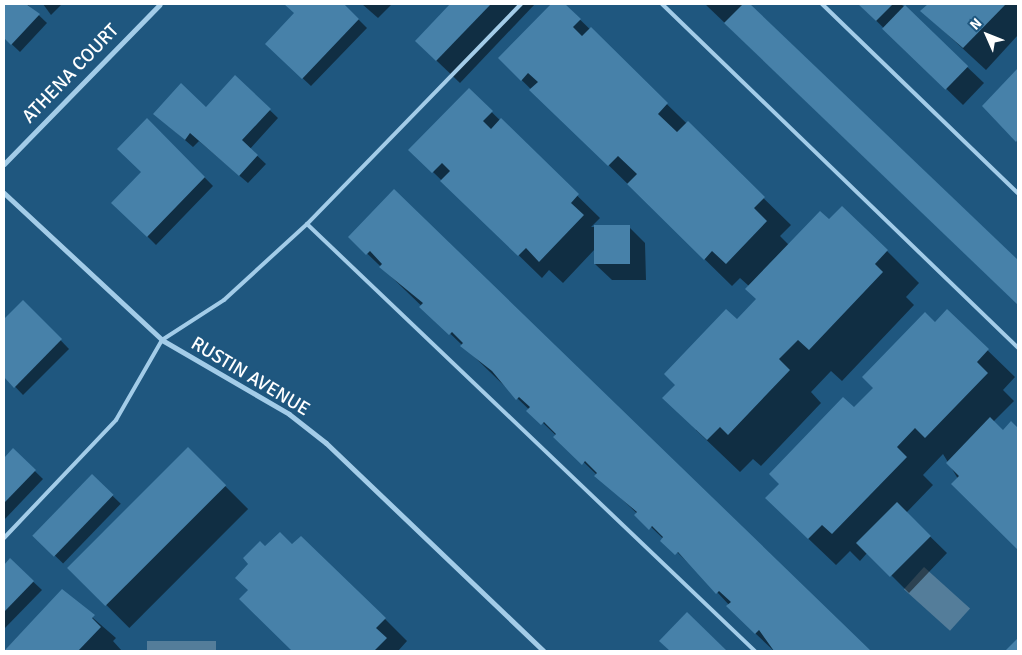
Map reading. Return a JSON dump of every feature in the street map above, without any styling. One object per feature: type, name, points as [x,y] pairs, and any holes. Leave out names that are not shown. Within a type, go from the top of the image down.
[{"type":"street","name":"ATHENA COURT","points":[[4,164],[160,4]]},
{"type":"street","name":"RUSTIN AVENUE","points":[[4,193],[162,340],[289,414],[326,443],[544,651]]},
{"type":"lane","points":[[4,538],[116,420],[162,340],[224,300],[307,224],[521,4]]},
{"type":"lane","points":[[662,4],[1018,348]]},
{"type":"lane","points":[[822,4],[1018,193]]},
{"type":"lane","points":[[307,224],[756,651]]},
{"type":"water","points":[[924,567],[970,608],[950,631],[904,589]]},
{"type":"water","points":[[147,641],[216,641],[216,651],[147,651]]},
{"type":"building","points":[[4,4],[26,4],[40,14],[11,45],[4,38]]},
{"type":"building","points":[[284,4],[344,4],[359,19],[302,79],[265,44],[294,13]]},
{"type":"building","points":[[450,4],[491,4],[436,61],[415,41]]},
{"type":"building","points":[[551,4],[565,4],[581,19],[573,27],[582,36],[591,27],[668,103],[658,114],[677,132],[688,121],[765,197],[754,208],[767,221],[726,264],[712,251],[704,260],[627,184],[637,174],[618,156],[608,166],[529,90],[538,82],[528,73],[521,81],[498,58]]},
{"type":"building","points":[[743,4],[750,4],[1018,260],[1018,305],[724,23]]},
{"type":"building","points":[[858,4],[893,4],[876,21]]},
{"type":"building","points":[[928,4],[1006,4],[963,48],[920,11]]},
{"type":"building","points":[[905,5],[968,66],[945,90],[882,29]]},
{"type":"building","points":[[1018,68],[1018,139],[1016,142],[982,106]]},
{"type":"building","points":[[235,75],[271,109],[242,140],[258,155],[239,176],[190,133],[185,140],[153,114],[181,83],[206,107]]},
{"type":"building","points":[[469,88],[493,111],[483,121],[491,129],[501,118],[579,194],[571,203],[584,215],[539,262],[526,248],[518,256],[440,181],[450,171],[442,163],[432,173],[408,150]]},
{"type":"building","points":[[147,118],[205,177],[147,237],[111,203],[141,172],[117,149]]},
{"type":"building","points":[[394,189],[871,651],[774,651],[759,630],[755,634],[726,606],[731,602],[719,591],[716,594],[678,552],[675,555],[660,541],[663,537],[652,526],[649,530],[634,515],[637,512],[594,476],[597,473],[585,461],[582,465],[553,437],[556,434],[544,422],[541,425],[526,411],[530,407],[519,397],[516,400],[492,371],[460,346],[463,343],[452,332],[449,335],[419,307],[423,303],[379,267],[382,264],[370,251],[366,255],[348,237]]},
{"type":"building","points":[[842,206],[888,250],[875,264],[883,272],[809,350],[798,340],[779,359],[790,370],[728,435],[720,427],[707,440],[662,398],[675,385],[664,374],[726,309],[737,319],[756,299],[745,289],[820,211],[829,219]]},
{"type":"building","points":[[594,225],[630,225],[630,264],[594,264]]},
{"type":"building","points":[[23,300],[62,339],[14,388],[4,377],[4,319]]},
{"type":"building","points":[[947,309],[989,349],[977,362],[988,373],[925,438],[915,428],[897,447],[907,457],[832,534],[822,525],[808,539],[765,498],[779,484],[769,474],[843,397],[854,407],[873,388],[862,377],[925,312],[935,322]]},
{"type":"building","points":[[990,417],[1003,430],[1011,421],[1018,428],[1018,550],[951,484],[959,476],[946,463]]},
{"type":"building","points":[[188,447],[226,485],[105,606],[67,568]]},
{"type":"building","points":[[13,448],[36,470],[4,503],[4,458]]},
{"type":"building","points":[[92,474],[114,495],[54,557],[32,536]]},
{"type":"building","points":[[897,502],[931,536],[890,577],[856,543]]},
{"type":"building","points":[[280,532],[292,544],[301,536],[386,618],[376,628],[387,638],[374,651],[292,651],[239,599],[248,590],[235,578],[248,564],[243,558],[260,541],[265,546]]},
{"type":"building","points":[[10,558],[34,581],[4,612],[4,565]]},
{"type":"building","points":[[62,589],[95,615],[92,618],[101,627],[78,651],[4,651]]},
{"type":"building","points":[[687,612],[727,651],[670,651],[659,641]]},
{"type":"building","points":[[1018,638],[1018,651],[1005,651]]}]
